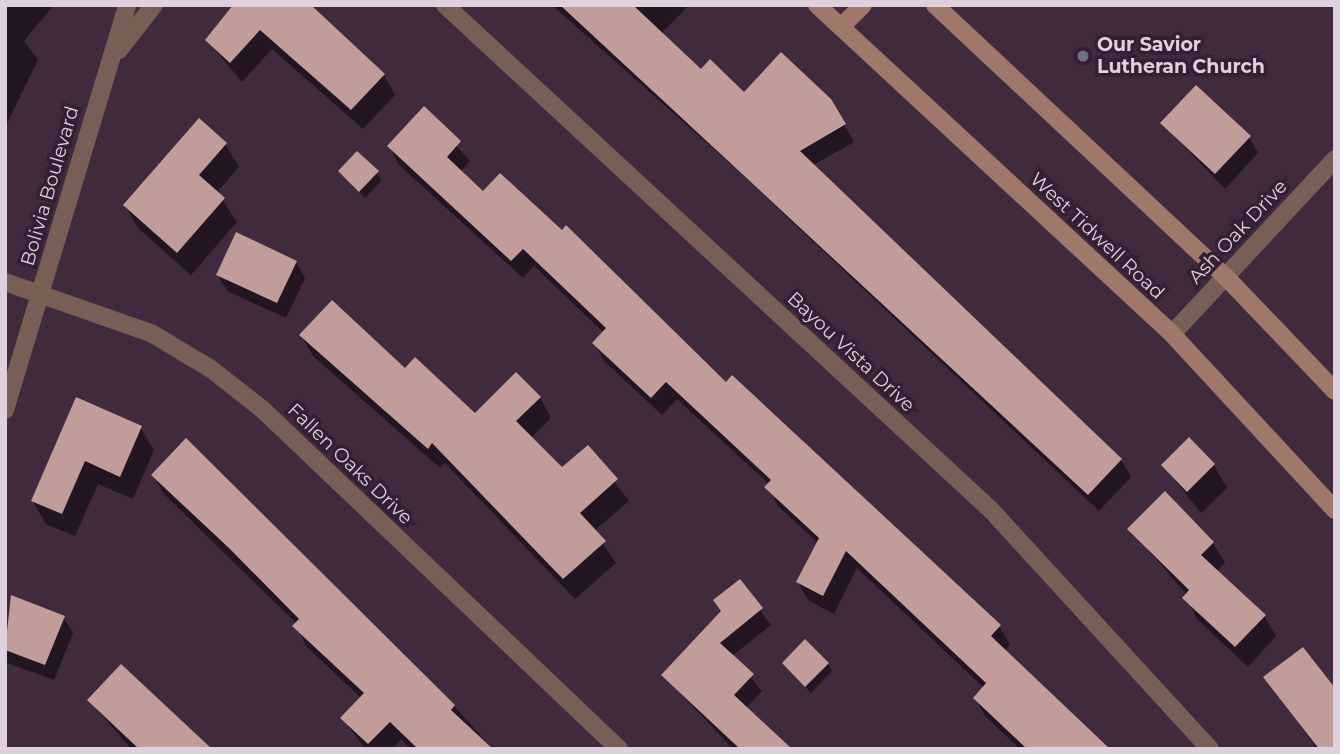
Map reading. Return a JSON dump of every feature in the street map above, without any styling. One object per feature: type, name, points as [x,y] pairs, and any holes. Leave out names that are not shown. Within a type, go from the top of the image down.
[{"type":"main road","name":"West Tidwell Road","points":[[817,5],[1172,334],[1335,510]]},
{"type":"main road","points":[[841,27],[863,5]]},
{"type":"main road","points":[[935,5],[1226,276],[1335,391]]},
{"type":"street","name":"Bolivia Boulevard","points":[[5,410],[86,129],[115,55],[127,5]]},
{"type":"street","name":"Bolivia Boulevard","points":[[115,55],[154,5]]},
{"type":"street","name":"Bayou Vista Drive","points":[[444,5],[991,510],[1089,610],[1210,749]]},
{"type":"street","name":"Ash Oak Drive","points":[[1172,334],[1335,159]]},
{"type":"street","name":"Fallen Oaks Drive","points":[[5,282],[41,292],[152,333],[252,401],[619,749]]},
{"type":"building","points":[[233,5],[311,5],[385,74],[351,110],[260,30],[230,63],[205,40]]},
{"type":"building","points":[[560,5],[633,5],[701,69],[710,59],[744,92],[781,52],[831,99],[846,124],[800,151],[1122,459],[1088,495]]},
{"type":"building","points":[[1196,85],[1251,136],[1215,174],[1160,123]]},
{"type":"building","points":[[424,106],[461,141],[447,157],[483,191],[500,173],[562,230],[566,225],[726,382],[732,375],[1001,625],[991,636],[1110,749],[1027,749],[973,698],[986,683],[846,551],[823,596],[796,582],[819,538],[764,487],[771,480],[666,382],[651,398],[592,343],[606,328],[523,249],[511,261],[387,146]]},
{"type":"building","points":[[199,118],[227,143],[199,175],[225,198],[177,253],[123,205]]},
{"type":"building","points":[[357,151],[379,171],[359,192],[338,171]]},
{"type":"building","points":[[236,232],[297,261],[277,303],[216,275]]},
{"type":"building","points":[[332,300],[405,368],[415,357],[475,413],[516,372],[541,397],[516,421],[562,467],[588,445],[618,479],[580,513],[606,541],[563,579],[432,443],[428,449],[299,335]]},
{"type":"building","points":[[76,397],[142,426],[120,477],[85,461],[62,514],[31,501]]},
{"type":"building","points":[[1189,437],[1215,464],[1187,492],[1161,465]]},
{"type":"building","points":[[186,438],[455,705],[451,710],[493,749],[418,749],[390,722],[368,744],[340,718],[364,693],[292,626],[299,619],[151,475]]},
{"type":"building","points":[[1165,491],[1214,542],[1201,555],[1266,615],[1235,647],[1182,598],[1189,590],[1127,529]]},
{"type":"building","points":[[740,579],[763,608],[720,643],[754,674],[734,695],[792,749],[740,749],[661,675],[721,611],[713,600]]},
{"type":"building","points":[[11,595],[65,616],[45,665],[5,650]]},
{"type":"building","points":[[805,639],[829,663],[805,687],[782,663]]},
{"type":"building","points":[[1303,647],[1335,688],[1335,749],[1319,749],[1263,677]]},
{"type":"building","points":[[121,664],[212,749],[139,749],[87,700]]},
{"type":"place","name":"Our Savior Lutheran Church","points":[[1083,56]]}]
